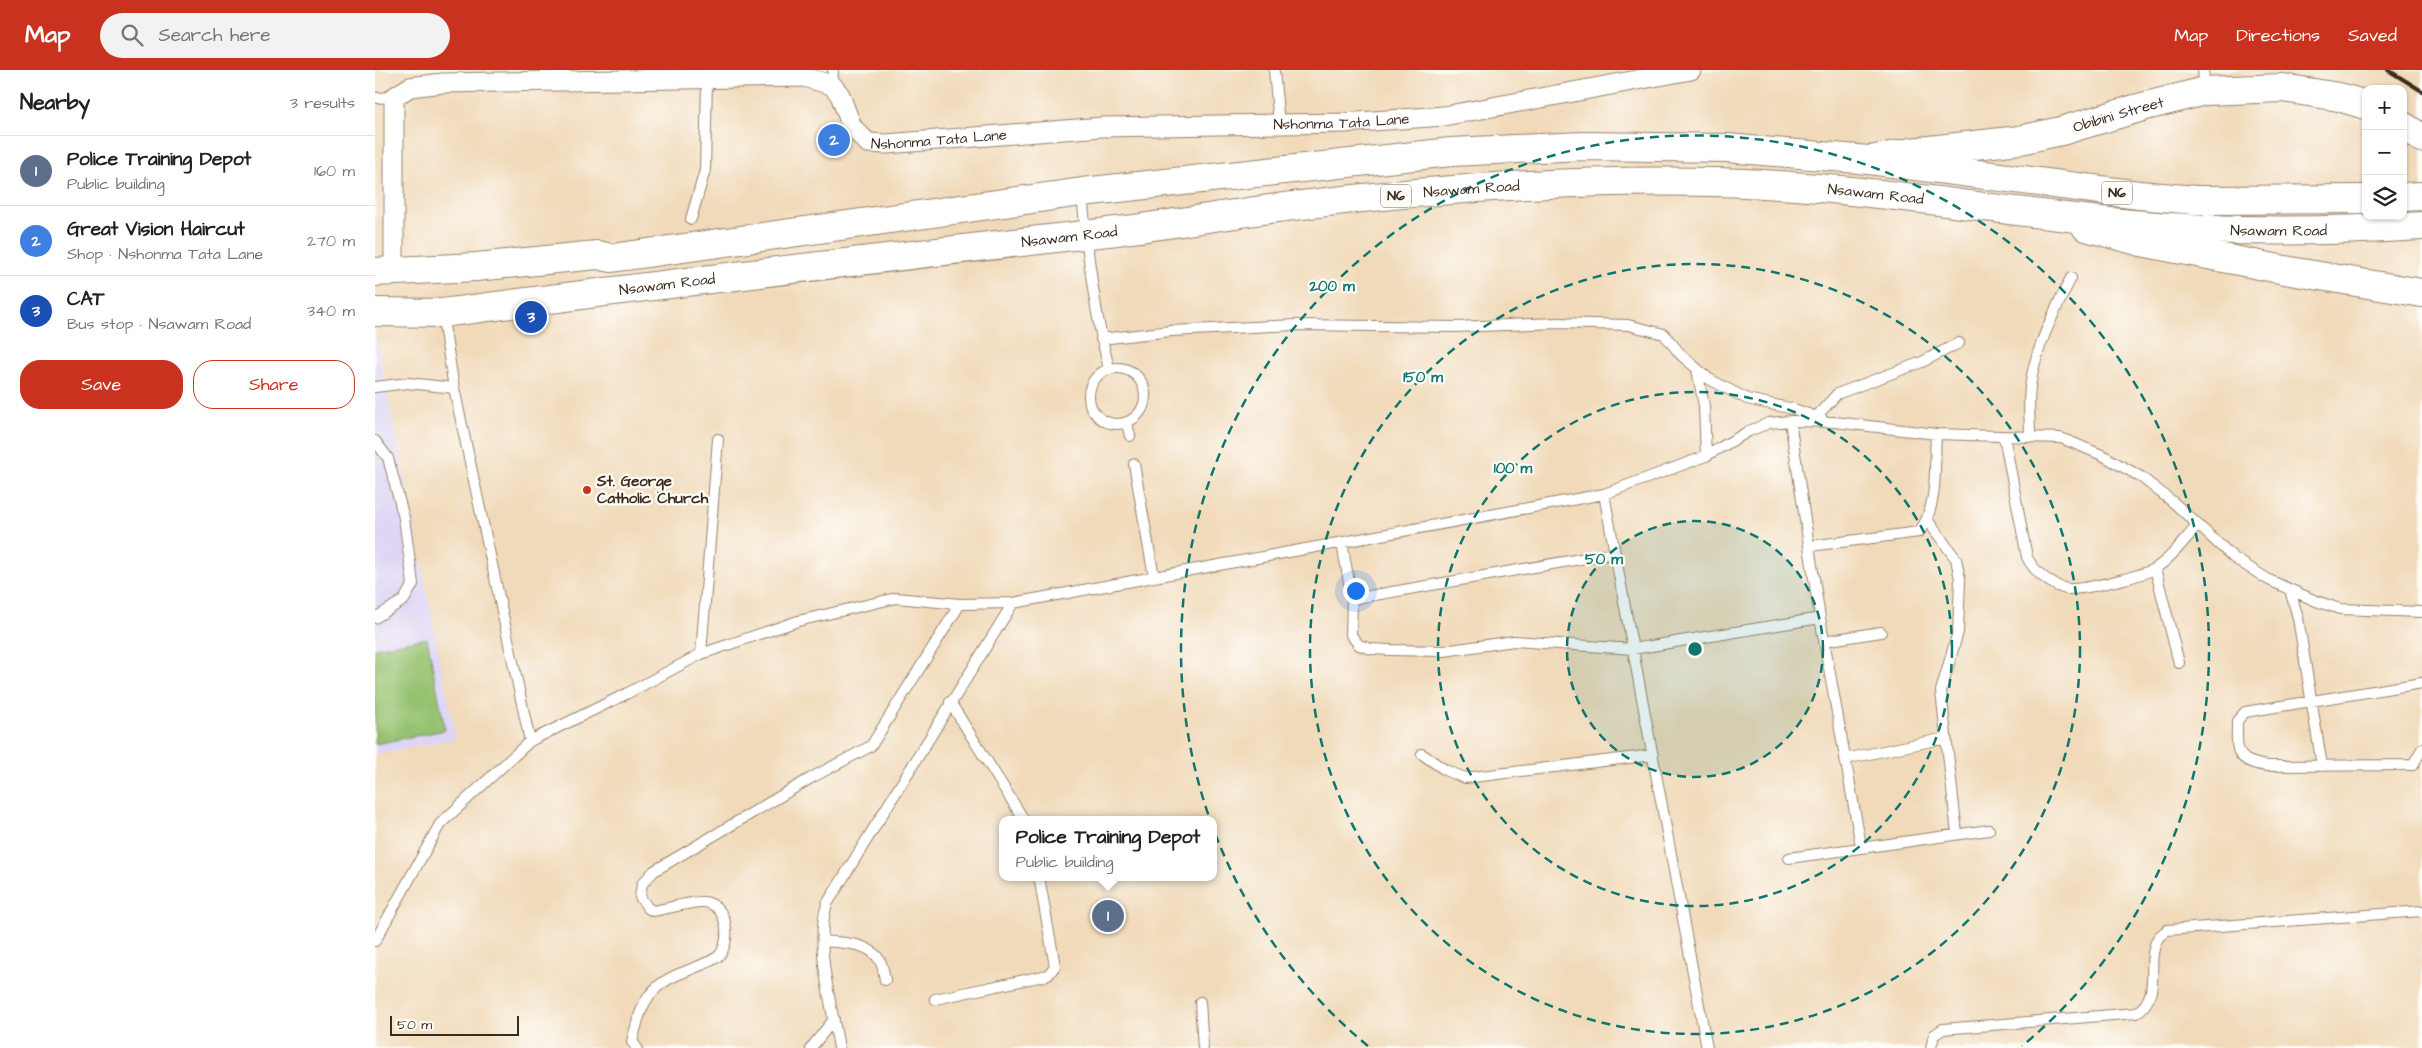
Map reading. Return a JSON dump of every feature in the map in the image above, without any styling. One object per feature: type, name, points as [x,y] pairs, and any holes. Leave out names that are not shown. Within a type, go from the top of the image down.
[{"type":"main road","name":"Obibini Street","points":[[1869,160],[1911,152],[2020,140],[2070,129],[2143,107],[2204,81],[2283,88],[2339,97],[2362,104]]},
{"type":"main road","points":[[2407,129],[2422,138]]},
{"type":"main road","name":"Nsawam Road","points":[[385,272],[597,255],[612,258],[1082,192],[1451,152],[1565,147],[1727,148],[1869,160],[2139,196],[2196,200],[2362,199]]},
{"type":"main road","name":"Nsawam Road","points":[[375,312],[442,313],[611,290],[1086,234],[1289,207],[1454,190],[1583,184],[1716,182],[1879,193],[2039,214],[2135,224],[2232,230],[2365,230],[2422,226]]},
{"type":"main road","points":[[2407,197],[2422,196]]},
{"type":"main road","points":[[2039,214],[2141,242],[2290,271],[2422,293]]},
{"type":"street","name":"Nshonma Tata Lane","points":[[385,272],[384,98],[411,87],[443,83],[833,77],[852,127],[869,143],[886,144],[1102,126],[1279,126],[1344,124],[1444,116],[1691,70]]},
{"type":"lane","points":[[1273,70],[1279,126]]},
{"type":"lane","points":[[691,219],[705,170],[707,79]]},
{"type":"lane","points":[[1082,192],[1101,339],[1109,368]]},
{"type":"lane","points":[[2030,437],[2030,387],[2038,353],[2054,312],[2071,278]]},
{"type":"lane","points":[[442,313],[454,388],[530,741]]},
{"type":"lane","points":[[1101,339],[1171,331],[1295,325],[1455,327],[1558,322],[1628,325],[1664,334],[1681,355],[1709,379],[1747,399],[1794,409],[1835,422]]},
{"type":"lane","points":[[1816,417],[1837,394],[1922,362],[1959,343]]},
{"type":"lane","points":[[1109,368],[1121,368],[1133,372],[1141,381],[1145,393],[1141,411],[1127,423],[1112,425],[1098,419],[1089,406],[1088,390],[1095,377],[1109,368]]},
{"type":"lane","points":[[1697,369],[1704,406],[1706,456]]},
{"type":"lane","points":[[375,387],[408,383],[454,388]]},
{"type":"lane","points":[[1790,422],[1820,618],[1861,846]]},
{"type":"lane","points":[[375,941],[440,824],[530,741],[626,694],[701,654],[798,621],[897,598],[960,604],[1013,603],[1604,494],[1706,456],[1749,431],[1769,423],[1835,422],[1936,434],[2061,438],[2102,456],[2141,477],[2234,558],[2269,580],[2316,602],[2340,609],[2422,612]]},
{"type":"lane","points":[[1127,423],[1130,436]]},
{"type":"lane","points":[[1810,546],[1919,532],[1928,521],[1932,508],[1936,434]]},
{"type":"lane","points":[[2004,436],[2027,557],[2031,567],[2040,575],[2068,589],[2129,579],[2155,568],[2197,525]]},
{"type":"lane","points":[[701,654],[718,439]]},
{"type":"lane","points":[[375,441],[388,458],[403,518],[413,584],[403,600],[375,618]]},
{"type":"lane","points":[[1134,464],[1154,577]]},
{"type":"lane","points":[[1604,494],[1707,1048]]},
{"type":"lane","points":[[1928,521],[1956,560],[1960,579],[1958,632],[1941,691],[1957,834]]},
{"type":"lane","points":[[1342,543],[1353,599],[1351,635],[1359,644],[1371,649],[1444,650],[1514,641],[1633,649],[1820,618]]},
{"type":"lane","points":[[1353,599],[1615,553]]},
{"type":"lane","points":[[2155,568],[2179,663]]},
{"type":"lane","points":[[2290,590],[2298,618],[2322,766]]},
{"type":"lane","points":[[839,1048],[825,966],[822,920],[827,904],[950,702],[1013,603]]},
{"type":"lane","points":[[637,1048],[632,1042],[639,1015],[650,992],[671,977],[719,956],[725,950],[727,935],[725,922],[719,911],[704,902],[653,911],[648,908],[640,897],[642,884],[654,871],[708,837],[871,746],[960,604]]},
{"type":"lane","points":[[1824,641],[1881,632]]},
{"type":"lane","points":[[2422,683],[2245,712],[2237,721],[2237,750],[2242,758],[2252,764],[2266,766],[2322,766],[2413,765],[2422,749]]},
{"type":"lane","points":[[950,702],[1021,816]]},
{"type":"lane","points":[[1845,759],[1946,738]]},
{"type":"lane","points":[[1422,754],[1445,770],[1465,778],[1653,755]]},
{"type":"lane","points":[[1789,858],[1861,846],[1989,830]]},
{"type":"lane","points":[[935,999],[1049,975],[1053,972],[1055,966],[1040,881]]},
{"type":"lane","points":[[1931,1048],[1934,1035],[1943,1029],[2136,1013],[2145,1008],[2150,997],[2155,949],[2158,938],[2167,930],[2422,911]]},
{"type":"lane","points":[[823,941],[856,945],[871,950],[880,961],[885,980]]},
{"type":"lane","points":[[1200,1002],[1203,1048]]},
{"type":"lane","points":[[811,1048],[834,1019]]},
{"type":"shaded area","points":[[375,332],[456,739],[375,754]]},
{"type":"green space","points":[[427,638],[445,730],[375,744],[375,648]]},
{"type":"railway","points":[[2388,70],[2422,91]]},
{"type":"place","name":"Great Vision Haircut","points":[[834,140]]},
{"type":"place","name":"CAT","points":[[531,317]]},
{"type":"place","name":"St. George Catholic Church","points":[[587,490]]},
{"type":"place","name":"Police Training Depot","points":[[1108,916]]}]
